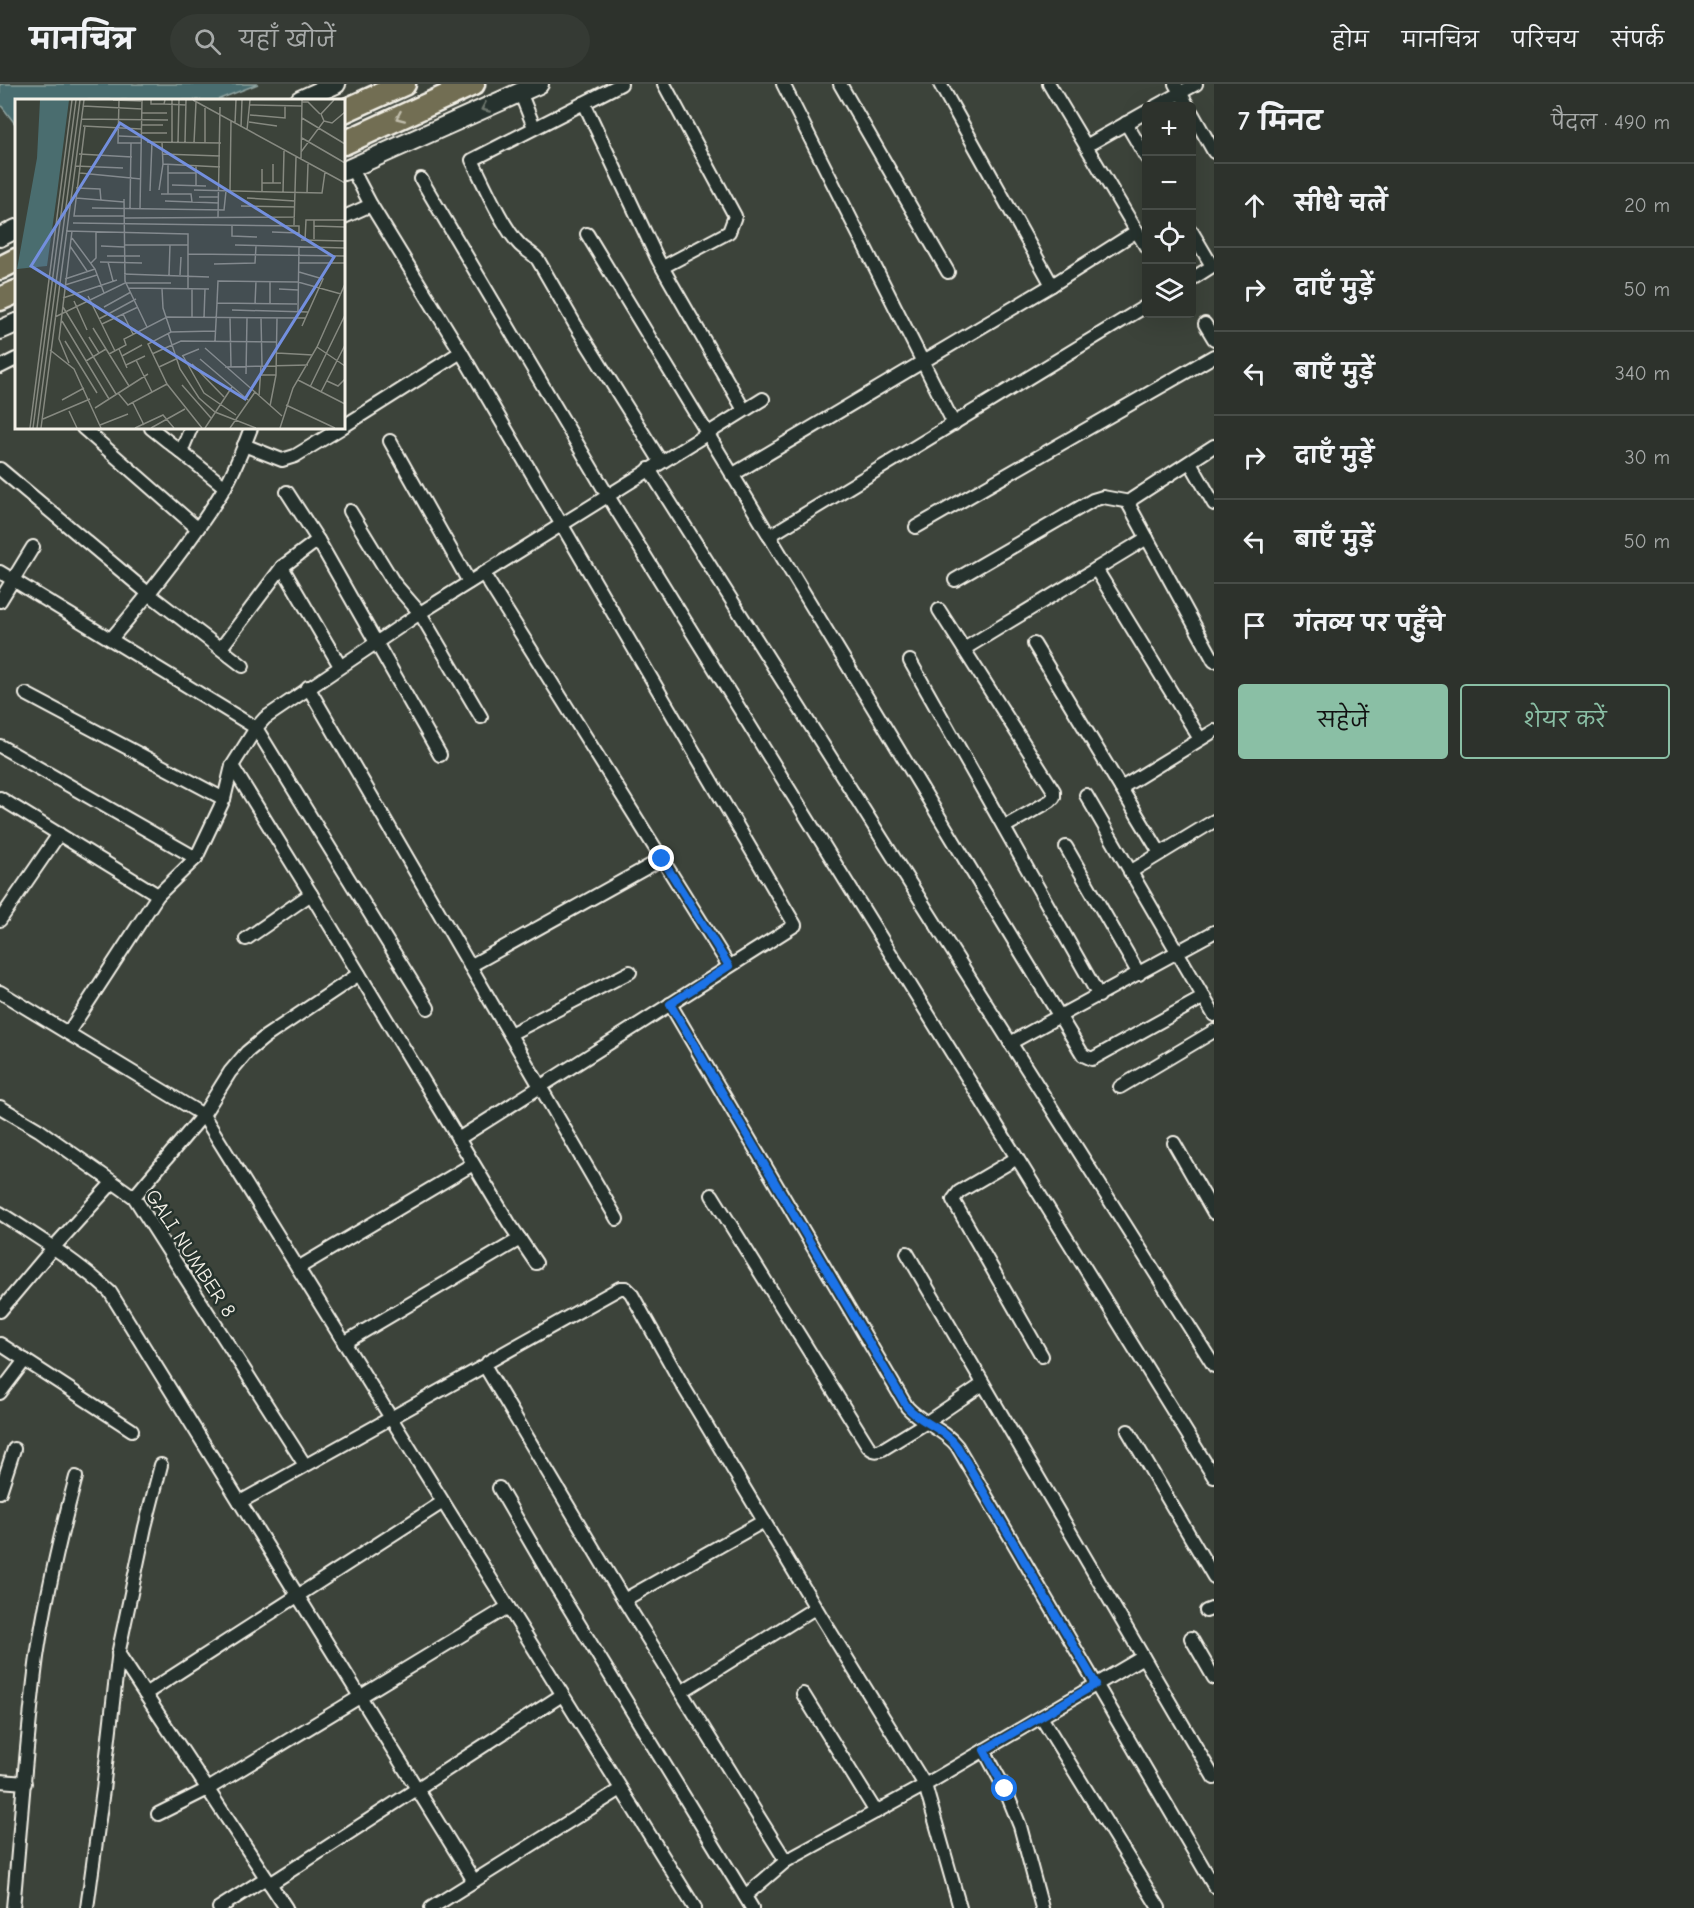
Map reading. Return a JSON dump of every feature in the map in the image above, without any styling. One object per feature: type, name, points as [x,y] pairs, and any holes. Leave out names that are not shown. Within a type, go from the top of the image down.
[{"type":"highway","points":[[345,111],[404,84]]},
{"type":"highway","points":[[345,143],[473,84]]},
{"type":"highway","points":[[0,268],[15,260]]},
{"type":"highway","points":[[0,299],[15,292]]},
{"type":"street","points":[[302,99],[336,84]]},
{"type":"street","points":[[458,1139],[795,925],[461,352],[351,173],[523,99],[539,84]]},
{"type":"street","points":[[621,84],[584,103],[533,124],[472,160],[508,228],[521,246],[538,260],[576,326],[661,462]]},
{"type":"street","points":[[663,267],[729,232],[735,216],[664,84]]},
{"type":"street","points":[[783,84],[954,423]]},
{"type":"street","points":[[840,84],[948,272]]},
{"type":"street","points":[[940,84],[1052,285]]},
{"type":"street","points":[[1049,84],[1142,240]]},
{"type":"street","points":[[1161,102],[1178,89],[1196,84]]},
{"type":"street","points":[[1178,89],[1186,102]]},
{"type":"street","points":[[523,99],[533,124]]},
{"type":"street","points":[[584,103],[663,267],[744,410]]},
{"type":"street","points":[[1086,146],[1142,114]]},
{"type":"street","points":[[1196,122],[1214,153]]},
{"type":"street","points":[[1126,123],[1145,156]]},
{"type":"street","points":[[421,179],[608,496],[1214,1477]]},
{"type":"street","points":[[345,216],[369,201]]},
{"type":"street","points":[[0,237],[15,230]]},
{"type":"street","points":[[732,475],[1052,285],[1137,231]]},
{"type":"street","points":[[586,234],[1083,1055],[1092,1059],[1204,997]]},
{"type":"street","points":[[1196,240],[1213,266],[1196,276]]},
{"type":"street","points":[[769,536],[1142,308]]},
{"type":"street","points":[[0,330],[15,323]]},
{"type":"street","points":[[1205,324],[1214,339]]},
{"type":"street","points":[[345,425],[461,352]]},
{"type":"street","points":[[916,527],[1214,356]]},
{"type":"street","points":[[68,1034],[158,895],[196,858],[224,799],[232,766],[255,728],[276,709],[420,613],[763,399]]},
{"type":"street","points":[[84,429],[197,528]]},
{"type":"street","points":[[152,429],[225,487]]},
{"type":"street","points":[[181,452],[191,429]]},
{"type":"street","points":[[111,639],[149,594],[225,487],[251,429]]},
{"type":"street","points":[[244,445],[282,460],[296,456],[339,429]]},
{"type":"street","points":[[390,441],[469,582]]},
{"type":"street","points":[[955,580],[1093,501],[1103,497],[1130,502],[1214,446]]},
{"type":"street","points":[[1190,462],[1214,504]]},
{"type":"street","points":[[650,469],[1214,1366]]},
{"type":"street","points":[[0,470],[149,594],[243,666]]},
{"type":"street","points":[[286,492],[318,540],[440,755]]},
{"type":"street","points":[[1130,502],[1131,509],[1214,661]]},
{"type":"street","points":[[350,512],[394,583],[420,613],[481,717]]},
{"type":"street","points":[[964,649],[1147,538]]},
{"type":"street","points":[[221,648],[282,567],[318,540]]},
{"type":"street","points":[[0,601],[33,547]]},
{"type":"street","points":[[282,567],[340,666]]},
{"type":"street","points":[[1096,569],[1200,739]]},
{"type":"street","points":[[0,572],[255,728],[428,1008]]},
{"type":"street","points":[[483,573],[729,966]]},
{"type":"street","points":[[939,610],[1054,791],[1054,797],[1044,806],[1004,827]]},
{"type":"street","points":[[1034,644],[1160,853]]},
{"type":"street","points":[[910,661],[1100,996]]},
{"type":"street","points":[[308,687],[617,1220]]},
{"type":"street","points":[[26,694],[224,799]]},
{"type":"street","points":[[1121,788],[1214,731]]},
{"type":"street","points":[[0,746],[196,858]]},
{"type":"street","points":[[232,766],[473,1164],[536,1263]]},
{"type":"street","points":[[1086,795],[1214,1015]]},
{"type":"street","points":[[0,798],[158,895]]},
{"type":"street","points":[[1130,872],[1214,821]]},
{"type":"street","points":[[0,920],[59,834]]},
{"type":"street","points":[[1066,847],[1139,974]]},
{"type":"street","points":[[470,966],[662,859]]},
{"type":"street","points":[[246,939],[311,894]]},
{"type":"street","points":[[1011,1043],[1214,932]]},
{"type":"street","points":[[510,1034],[630,972]]},
{"type":"street","points":[[134,1197],[203,1115],[247,1052],[265,1037],[359,974]]},
{"type":"street","points":[[0,992],[203,1115],[694,1908]]},
{"type":"street","points":[[670,1004],[907,1407],[947,1435],[957,1446],[1214,1886]]},
{"type":"street","points":[[1120,1087],[1214,1031]]},
{"type":"street","name":"GALI NUMBER 8","points":[[0,1107],[39,1130],[134,1197],[305,1465]]},
{"type":"street","points":[[1173,1143],[1214,1213]]},
{"type":"street","points":[[1017,1158],[958,1192],[953,1200],[1042,1356]]},
{"type":"street","points":[[298,1268],[473,1164]]},
{"type":"street","points":[[0,1311],[112,1183]]},
{"type":"street","points":[[712,1195],[868,1446],[873,1450],[878,1451],[927,1422],[983,1384]]},
{"type":"street","points":[[0,1213],[97,1279],[110,1292],[474,1881]]},
{"type":"street","points":[[344,1343],[520,1239]]},
{"type":"street","points":[[907,1253],[1214,1778]]},
{"type":"street","points":[[240,1502],[486,1365],[614,1290],[626,1288],[815,1608],[925,1785],[960,1908]]},
{"type":"street","points":[[0,1344],[132,1430]]},
{"type":"street","points":[[0,1393],[25,1360]]},
{"type":"street","points":[[486,1365],[487,1372],[624,1600],[786,1861]]},
{"type":"street","points":[[1128,1431],[1214,1577]]},
{"type":"street","points":[[0,1492],[14,1449]]},
{"type":"street","points":[[87,1908],[104,1790],[118,1653],[161,1465]]},
{"type":"street","points":[[13,1908],[28,1729],[37,1658],[59,1538],[76,1477]]},
{"type":"street","points":[[499,1488],[557,1588],[752,1908]]},
{"type":"street","points":[[145,1694],[443,1502]]},
{"type":"street","points":[[624,1600],[764,1521]]},
{"type":"street","points":[[158,1814],[208,1789],[508,1607]]},
{"type":"street","points":[[681,1692],[815,1608]]},
{"type":"street","points":[[1191,1638],[1212,1669]]},
{"type":"street","points":[[118,1653],[286,1908]]},
{"type":"street","points":[[745,1896],[786,1861],[925,1785],[1143,1657]]},
{"type":"street","points":[[803,1694],[876,1812]]},
{"type":"street","points":[[219,1908],[268,1881],[417,1789],[562,1695]]},
{"type":"street","points":[[1041,1717],[1159,1908]]},
{"type":"street","points":[[984,1750],[1005,1789],[1020,1826],[1042,1908]]},
{"type":"street","points":[[0,1781],[25,1783]]},
{"type":"street","points":[[431,1908],[621,1789]]},
{"type":"water","points":[[0,84],[258,84],[220,99],[15,99],[15,124],[0,104]]},
{"type":"route","points":[[662,859],[729,966],[670,1004],[907,1407],[953,1440],[1096,1684],[984,1750],[1005,1789]]}]
